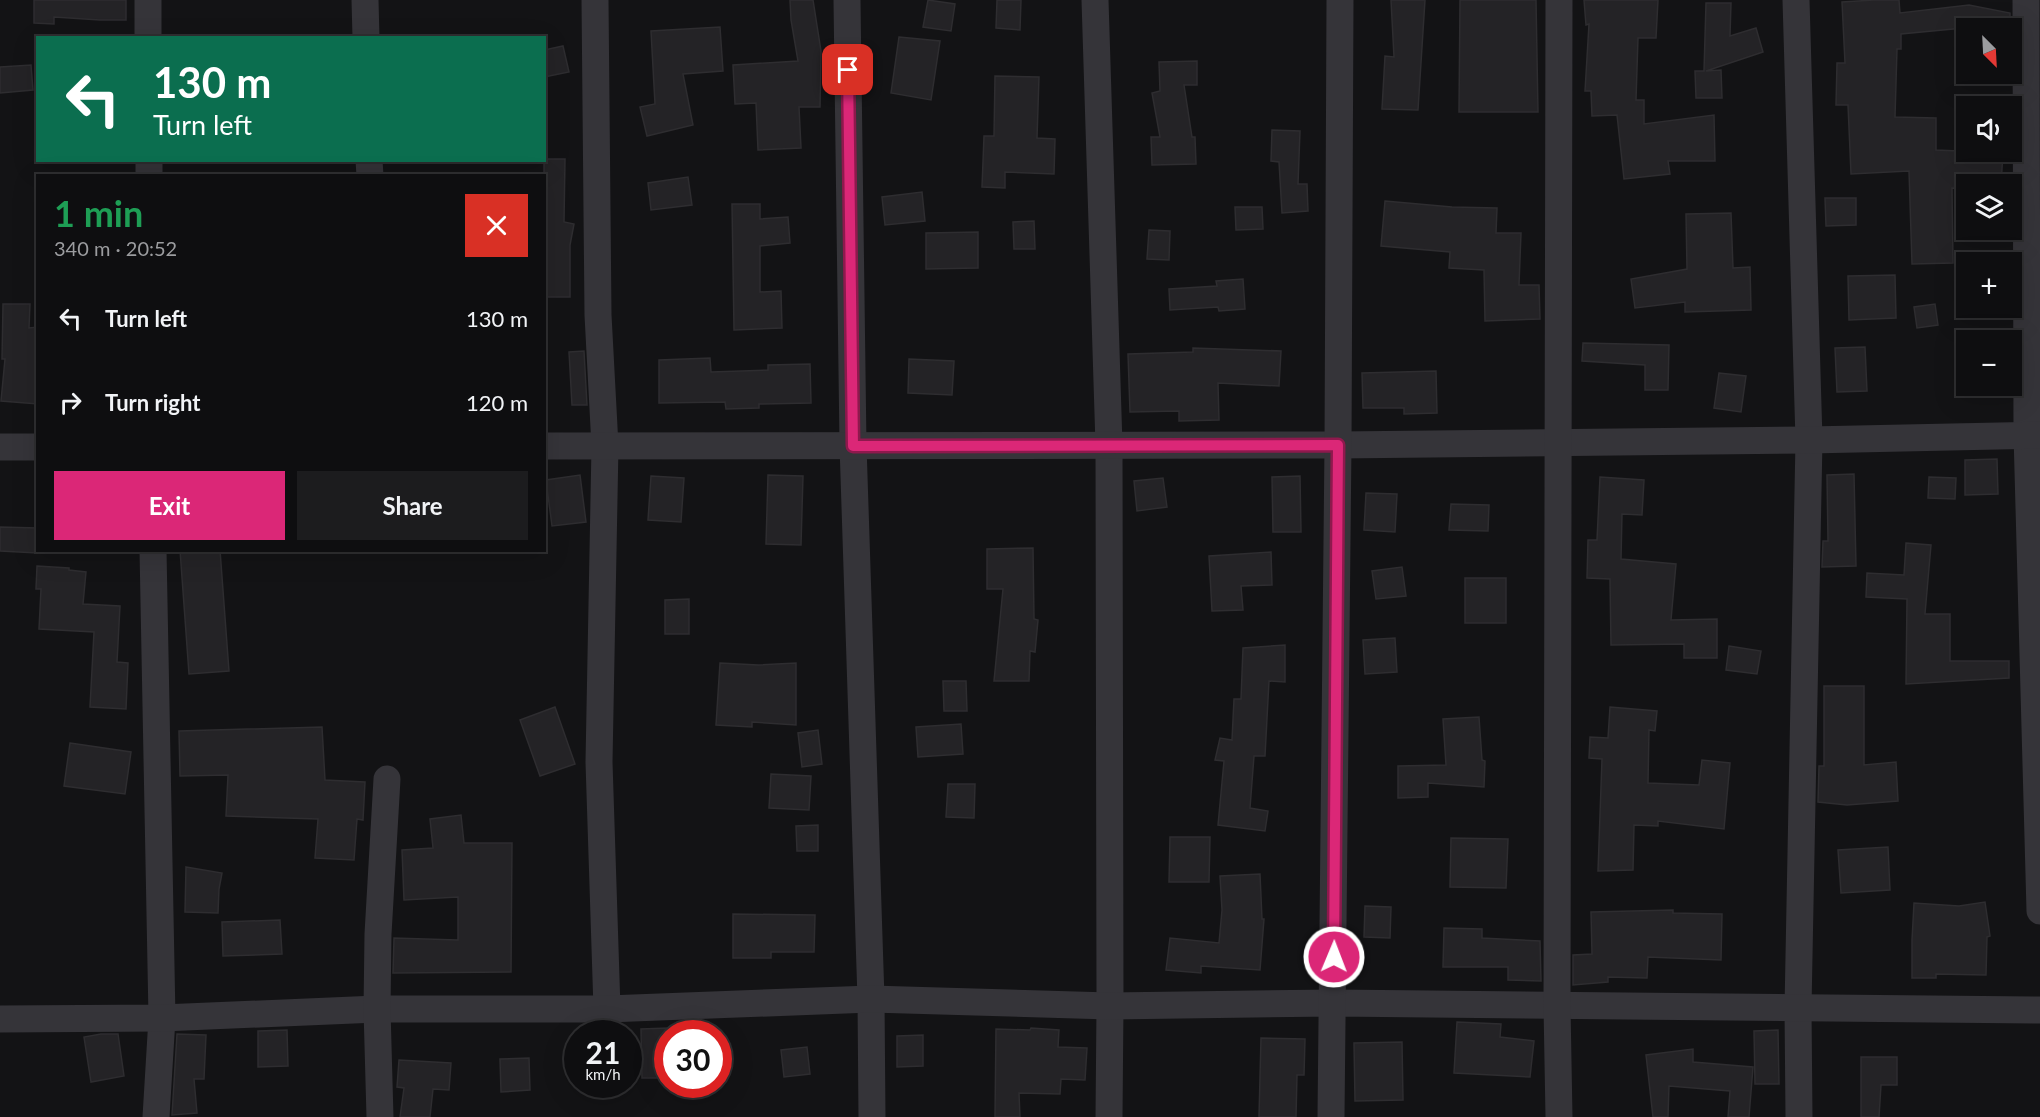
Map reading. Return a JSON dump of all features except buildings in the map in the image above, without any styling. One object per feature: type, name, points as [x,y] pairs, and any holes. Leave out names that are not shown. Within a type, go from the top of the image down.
[{"type":"street","points":[[148,0],[148,36]]},
{"type":"street","points":[[365,0],[366,36]]},
{"type":"street","points":[[595,0],[598,315],[605,446],[599,762],[607,1009]]},
{"type":"street","points":[[846,0],[853,446],[871,999],[872,1117]]},
{"type":"street","points":[[1095,0],[1108,445],[1109,1117]]},
{"type":"street","points":[[1331,1117],[1334,1004],[1340,0]]},
{"type":"street","points":[[1559,0],[1557,1006],[1559,1117]]},
{"type":"street","points":[[1796,0],[1809,440],[1798,1008],[1799,1117]]},
{"type":"street","points":[[2026,0],[2040,911]]},
{"type":"street","points":[[546,446],[1338,445],[2034,435]]},
{"type":"street","points":[[0,447],[36,447]]},
{"type":"street","points":[[153,552],[162,1018],[156,1117]]},
{"type":"street","points":[[381,1117],[377,1009],[378,934],[387,779]]},
{"type":"street","points":[[0,1019],[162,1018],[377,1009],[607,1009],[871,999],[1110,1006],[1334,1004],[2040,1010]]},
{"type":"route","points":[[848,70],[853,446],[1338,445],[1334,957]]}]
